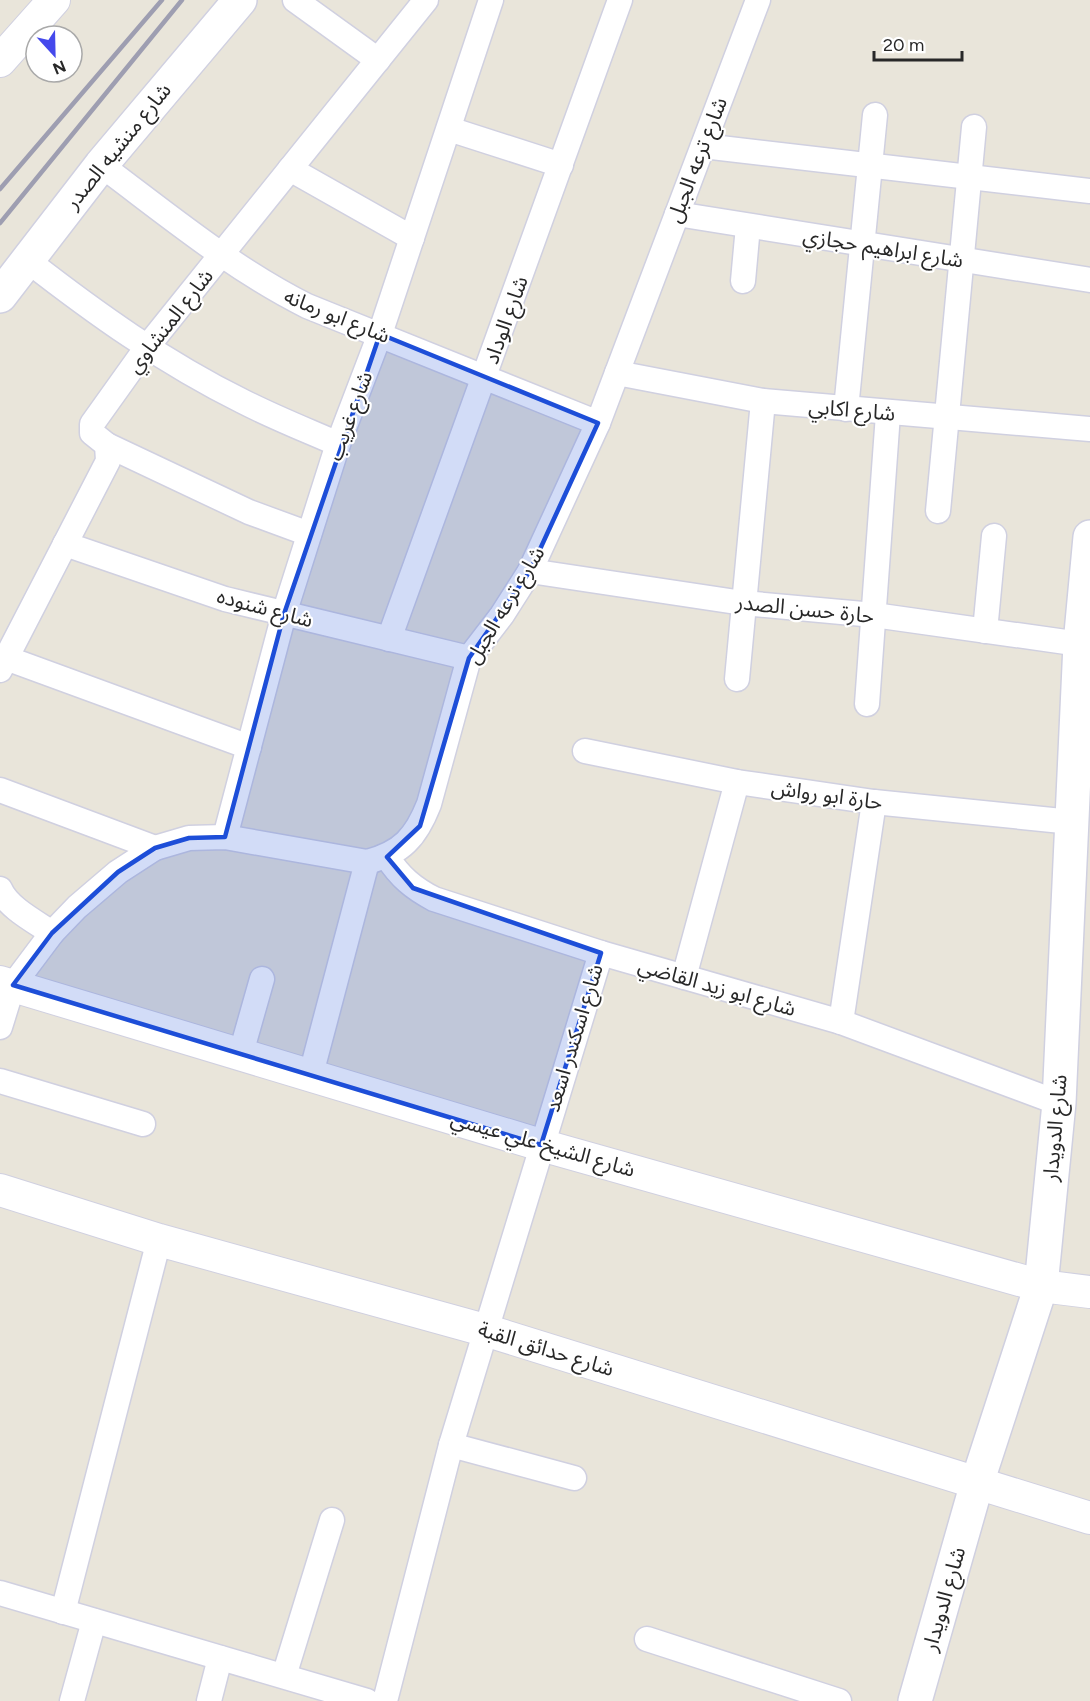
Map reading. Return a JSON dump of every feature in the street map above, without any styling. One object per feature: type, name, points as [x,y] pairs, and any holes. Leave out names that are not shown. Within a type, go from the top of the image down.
[{"type":"main road","name":"شارع منشيه الصدر","points":[[0,296],[101,165],[240,0]]},
{"type":"main road","name":"شارع الدويدار","points":[[915,1701],[977,1484],[1041,1286],[1059,1103],[1080,645],[1090,546]]},
{"type":"street","points":[[0,61],[54,0]]},
{"type":"street","points":[[295,0],[378,60]]},
{"type":"street","name":"شارع المنشاوي","points":[[107,445],[92,433],[92,424],[147,347],[426,0]]},
{"type":"street","name":"شارع غريب","points":[[225,837],[284,614],[309,534],[338,444],[381,334],[491,0]]},
{"type":"street","name":"شارع الوداد","points":[[389,639],[620,0]]},
{"type":"street","name":"شارع ترعه الجبل","points":[[377,859],[406,844],[420,826],[429,804],[469,658],[502,615],[530,571],[598,423],[758,0]]},
{"type":"street","points":[[846,409],[874,115]]},
{"type":"street","points":[[938,511],[974,126]]},
{"type":"street","points":[[448,129],[561,165]]},
{"type":"street","points":[[703,146],[1090,191]]},
{"type":"street","name":"شارع ابو رمانه","points":[[101,165],[222,255],[275,291],[598,423]]},
{"type":"street","points":[[290,169],[412,238]]},
{"type":"street","name":"شارع ابراهيم حجازي","points":[[677,214],[962,261],[1090,279]]},
{"type":"street","points":[[743,281],[748,226]]},
{"type":"street","points":[[27,260],[78,300],[147,347],[243,402],[338,444]]},
{"type":"street","name":"شارع اكابي","points":[[617,373],[763,401],[888,414],[1090,429]]},
{"type":"street","points":[[737,679],[763,401]]},
{"type":"street","points":[[867,704],[888,414]]},
{"type":"street","points":[[249,747],[3,664],[108,461],[107,445],[249,512],[309,534]]},
{"type":"street","points":[[985,631],[994,536]]},
{"type":"street","name":"شارع شنوده","points":[[65,544],[225,599],[469,658]]},
{"type":"street","name":"حارة حسن الصدر","points":[[530,571],[743,603],[874,615],[1080,645]]},
{"type":"street","name":"حارة ابو رواش","points":[[585,751],[737,782],[874,802],[1072,822]]},
{"type":"street","points":[[684,977],[737,782]]},
{"type":"street","points":[[0,790],[155,848]]},
{"type":"street","points":[[841,1022],[874,802]]},
{"type":"street","points":[[0,1028],[7,983],[77,907],[118,872],[155,848],[189,838],[225,837],[377,859],[311,1074]]},
{"type":"street","name":"شارع ابو زيد القاضي","points":[[377,859],[413,888],[434,899],[601,953],[841,1022],[1059,1103]]},
{"type":"street","points":[[0,889],[3,897],[52,933]]},
{"type":"street","name":"شارع اسكندر اسعد","points":[[385,1701],[452,1445],[488,1331],[541,1144],[601,953]]},
{"type":"street","points":[[241,1053],[262,979]]},
{"type":"street","name":"شارع الشيخ علي عيسي","points":[[7,983],[541,1144],[1041,1286],[1090,1292]]},
{"type":"street","points":[[0,1081],[143,1124]]},
{"type":"street","name":"شارع حدائق القبة","points":[[0,1190],[159,1240],[488,1331],[1090,1518]]},
{"type":"street","points":[[63,1612],[159,1240]]},
{"type":"street","points":[[452,1445],[574,1478]]},
{"type":"street","points":[[284,1676],[332,1520]]},
{"type":"street","points":[[0,1593],[368,1701]]},
{"type":"street","points":[[72,1701],[94,1621]]},
{"type":"street","points":[[647,1640],[839,1701]]},
{"type":"street","points":[[209,1701],[220,1658]]},
{"type":"highlighted area","points":[[380,334],[598,423],[530,571],[469,658],[420,826],[387,857],[413,888],[601,953],[541,1145],[13,985],[52,933],[118,872],[155,848],[189,838],[225,837],[284,614]]},
{"type":"railway","points":[[0,189],[162,0]]},
{"type":"railway","points":[[0,223],[182,0]]}]
